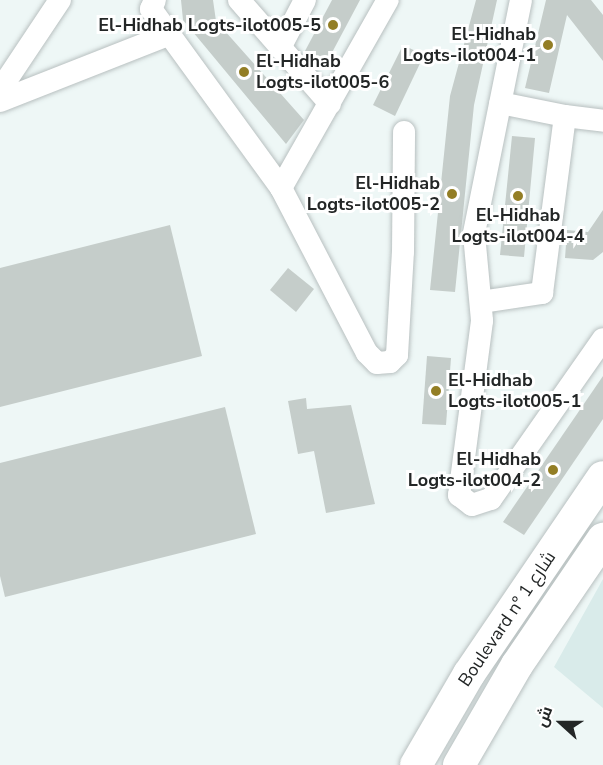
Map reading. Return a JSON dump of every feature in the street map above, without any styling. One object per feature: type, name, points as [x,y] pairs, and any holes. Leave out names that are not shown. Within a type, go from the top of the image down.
[{"type":"main road","name":"Boulevard n° شارع 1","points":[[416,765],[469,674],[603,477]]},
{"type":"main road","name":"Boulevard n° شارع 1","points":[[459,765],[517,665],[603,539]]},
{"type":"street","points":[[0,90],[60,0]]},
{"type":"street","points":[[156,0],[151,9],[281,188],[367,353],[377,363],[390,362],[397,355],[403,252],[404,132]]},
{"type":"street","points":[[239,0],[330,104]]},
{"type":"street","points":[[280,48],[305,0]]},
{"type":"street","points":[[281,188],[388,0]]},
{"type":"street","points":[[522,0],[474,234],[481,302],[459,495],[472,505],[491,499],[603,339]]},
{"type":"street","points":[[0,101],[170,34]]},
{"type":"street","points":[[500,103],[603,122]]},
{"type":"street","points":[[481,302],[542,292],[565,116]]},
{"type":"shaded area","points":[[603,579],[603,708],[554,667]]},
{"type":"building","name":"El-Hidhab Logts-ilot005-6","points":[[181,0],[213,0],[216,21],[304,120],[286,144],[183,20]]},
{"type":"building","name":"El-Hidhab Logts-ilot005-5","points":[[332,0],[360,0],[327,62],[305,51]]},
{"type":"building","name":"El-Hidhab Logts-ilot005-2","points":[[476,0],[497,0],[474,105],[455,292],[430,290],[450,96]]},
{"type":"building","name":"El-Hidhab Logts-ilot004-1","points":[[546,0],[591,0],[603,15],[603,61],[567,15],[549,93],[525,88]]},
{"type":"building","points":[[403,45],[424,55],[395,116],[373,105]]},
{"type":"building","name":"El-Hidhab Logts-ilot004-4","points":[[512,136],[535,138],[524,257],[500,255]]},
{"type":"building","points":[[603,210],[603,252],[593,260],[565,258],[567,230],[588,232]]},
{"type":"building","points":[[170,225],[202,356],[0,407],[0,268]]},
{"type":"building","points":[[288,268],[314,289],[296,312],[270,290]]},
{"type":"building","name":"El-Hidhab Logts-ilot005-1","points":[[427,356],[451,358],[446,425],[422,424]]},
{"type":"building","name":"El-Hidhab Logts-ilot004-2","points":[[603,376],[603,419],[524,535],[503,522]]},
{"type":"building","points":[[306,398],[307,409],[351,405],[375,504],[326,513],[314,451],[298,454],[288,401]]},
{"type":"building","points":[[225,407],[256,534],[5,597],[0,576],[0,463]]},
{"type":"place","name":"El-Hidhab Logts-ilot005-5","points":[[333,25]]},
{"type":"place","name":"El-Hidhab Logts-ilot004-1","points":[[548,45]]},
{"type":"place","name":"El-Hidhab Logts-ilot005-6","points":[[244,72]]},
{"type":"place","name":"El-Hidhab Logts-ilot005-2","points":[[452,194]]},
{"type":"place","name":"El-Hidhab Logts-ilot004-4","points":[[518,196]]},
{"type":"place","name":"El-Hidhab Logts-ilot005-1","points":[[436,391]]},
{"type":"place","name":"El-Hidhab Logts-ilot004-2","points":[[553,470]]}]
